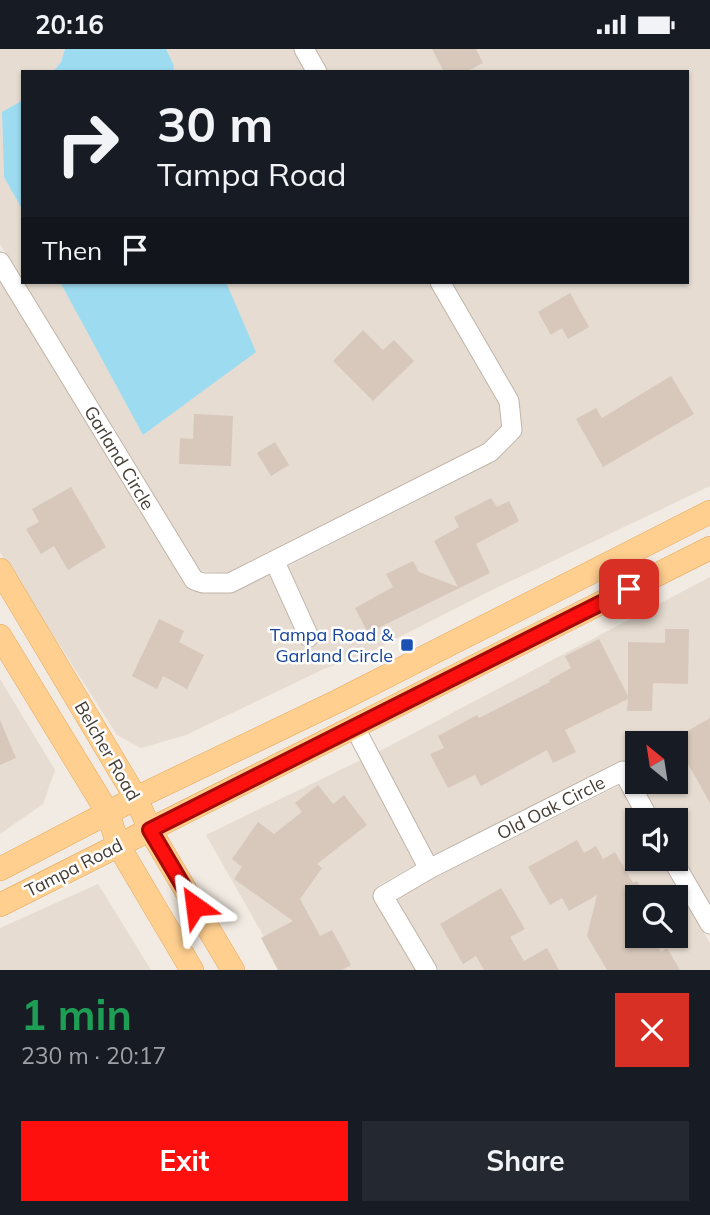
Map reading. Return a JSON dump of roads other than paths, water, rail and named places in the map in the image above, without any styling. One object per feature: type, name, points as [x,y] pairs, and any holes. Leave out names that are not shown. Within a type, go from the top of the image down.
[{"type":"main road","name":"Tampa Road","points":[[0,869],[136,798],[338,701],[710,512]]},
{"type":"main road","name":"Tampa Road","points":[[0,905],[710,548]]},
{"type":"main road","name":"Belcher Road","points":[[0,570],[136,798],[150,830],[233,970]]},
{"type":"main road","name":"Belcher Road","points":[[0,636],[108,813],[118,845],[192,970]]},
{"type":"street","points":[[304,49],[316,70]]},
{"type":"street","name":"Garland Circle","points":[[0,263],[194,580],[203,583],[230,583],[275,562],[490,452],[512,430],[509,401],[441,284]]},
{"type":"street","points":[[275,562],[309,637]]},
{"type":"street","points":[[355,728],[429,869]]},
{"type":"street","name":"Old Oak Circle","points":[[427,970],[383,895],[623,771],[643,808]]},
{"type":"street","points":[[679,871],[710,924]]},
{"type":"water","points":[[65,49],[166,49],[174,66],[173,70],[55,70],[61,62]]},
{"type":"water","points":[[21,101],[21,207],[4,177],[2,112]]},
{"type":"water","points":[[61,284],[227,284],[256,352],[143,435]]},
{"type":"place","name":"Tampa Road & Garland Circle","points":[[407,645]]}]
